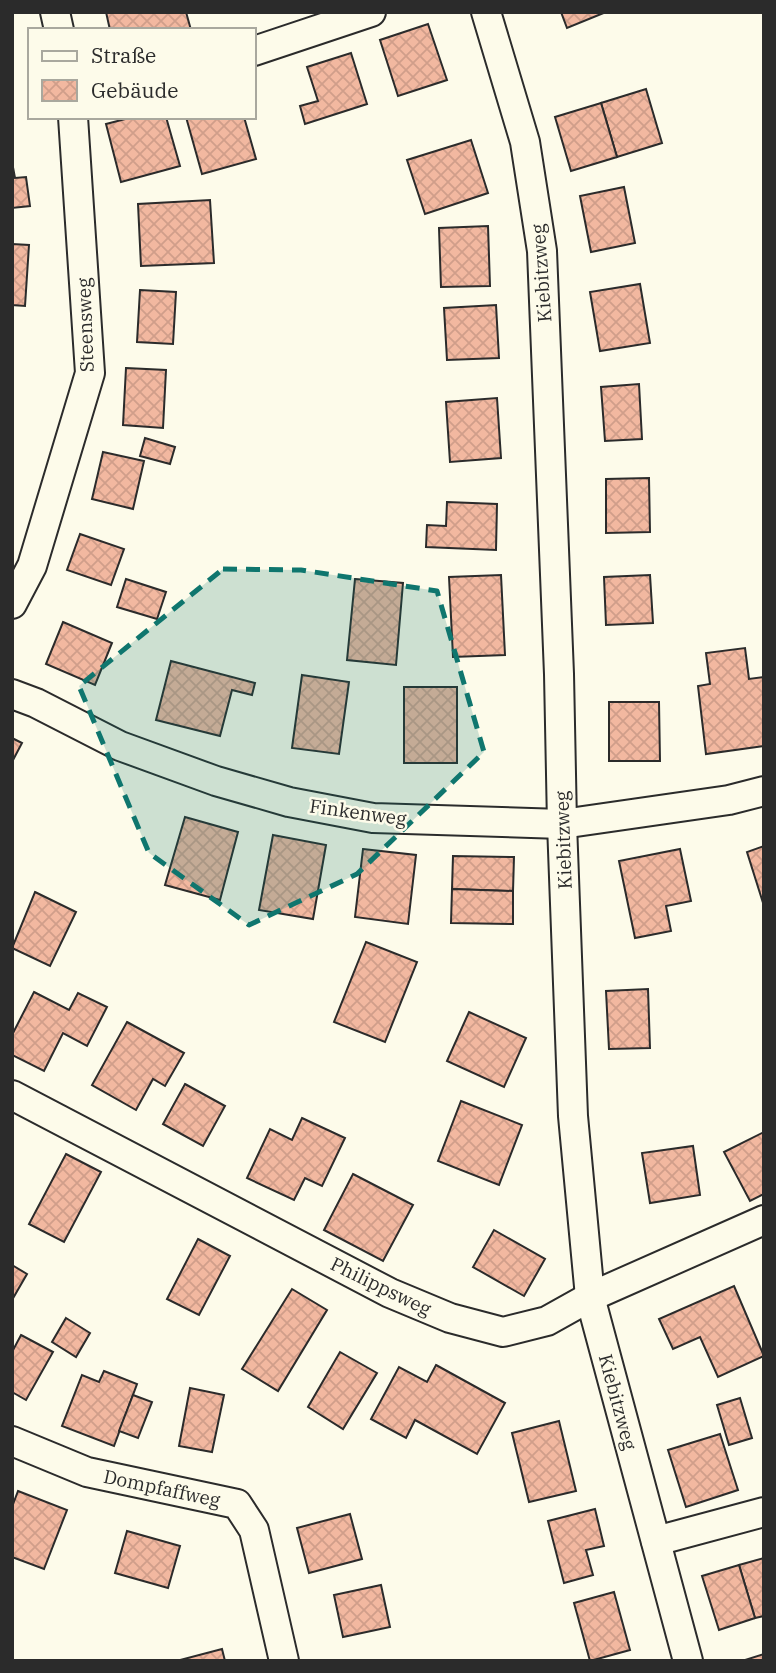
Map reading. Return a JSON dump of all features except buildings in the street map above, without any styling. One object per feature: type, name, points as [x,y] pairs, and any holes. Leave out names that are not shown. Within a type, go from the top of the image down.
[{"type":"street","points":[[256,50],[371,12]]},
{"type":"street","name":"Kiebitzweg","points":[[486,12],[525,142],[542,251],[573,1116],[590,1297],[688,1661]]},
{"type":"street","name":"Steensweg","points":[[12,604],[32,566],[90,373],[73,119]]},
{"type":"street","name":"Finkenweg","points":[[12,694],[36,703],[120,746],[216,781],[289,802],[373,818],[562,824],[729,800],[764,791]]},
{"type":"street","name":"Philippsweg","points":[[12,1095],[390,1293],[450,1318],[503,1332],[547,1321],[590,1297],[764,1220]]},
{"type":"street","name":"Dompfaffweg","points":[[12,1441],[87,1472],[237,1504],[254,1530],[284,1661]]},
{"type":"street","points":[[656,1541],[764,1512]]},
{"type":"highlighted area","points":[[223,569],[301,570],[437,591],[484,752],[357,874],[249,925],[149,853],[79,686]]}]
